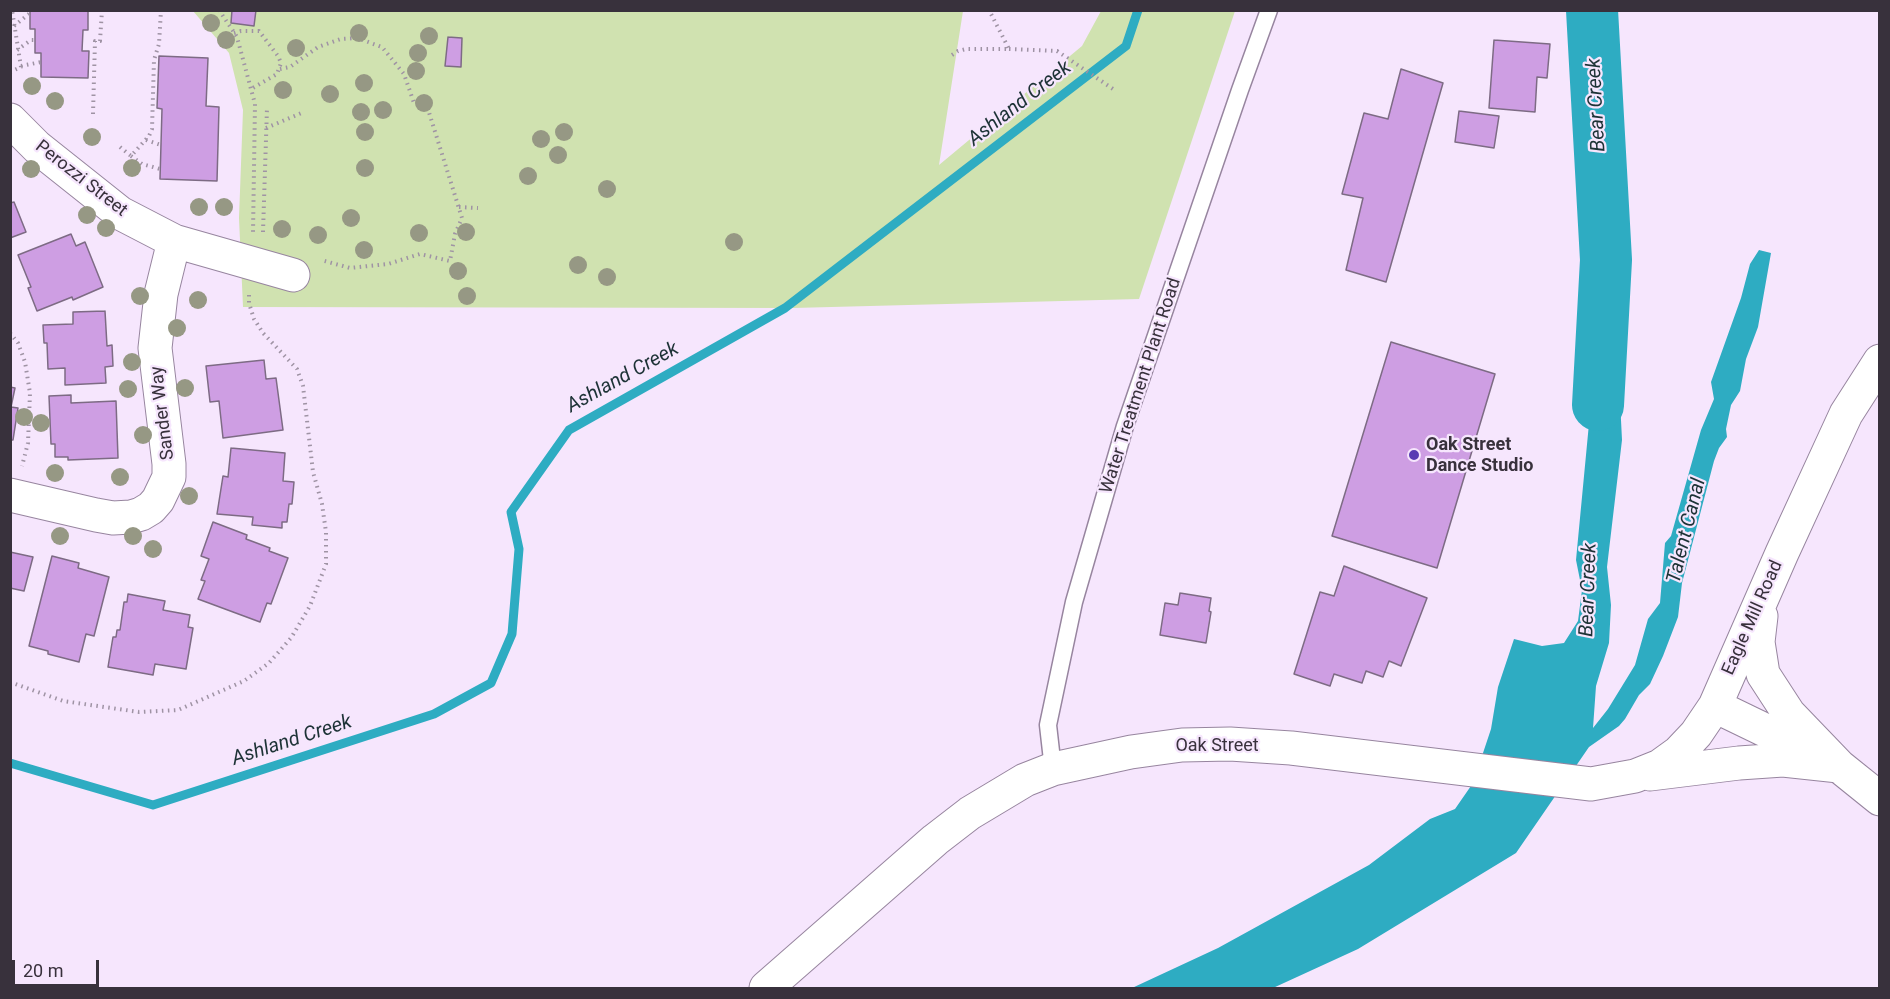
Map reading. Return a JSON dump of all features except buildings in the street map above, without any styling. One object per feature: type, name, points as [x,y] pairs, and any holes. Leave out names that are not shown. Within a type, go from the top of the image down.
[{"type":"street","name":"Perozzi Street","points":[[10,120],[37,147],[120,213],[174,241],[307,267]]},
{"type":"street","name":"Sander Way","points":[[16,481],[96,515],[113,518],[141,514],[158,500],[169,477],[169,464],[155,348],[161,294],[174,241]]},
{"type":"street","name":"Eagle Mill Road","points":[[1714,706],[1846,414],[1880,361]]},
{"type":"street","points":[[1763,600],[1758,642],[1763,674],[1788,714],[1839,766],[1880,799]]},
{"type":"street","name":"Oak Street","points":[[766,988],[970,813],[1025,780],[1053,769],[1131,752],[1182,745],[1230,744],[1291,748],[1591,784],[1635,776],[1660,766],[1678,753],[1696,734],[1714,706]]},
{"type":"street","points":[[1714,706],[1839,766]]},
{"type":"street","points":[[1635,776],[1783,760],[1839,766]]},
{"type":"lane","name":"Water Treatment Plant Road","points":[[1053,769],[1048,725],[1074,602],[1125,426],[1269,10]]},
{"type":"path","points":[[12,10],[21,66]]},
{"type":"path","points":[[93,114],[94,41],[100,41],[102,10]]},
{"type":"path","points":[[131,156],[146,140],[152,129],[156,73],[154,60],[159,44],[161,10]]},
{"type":"path","points":[[219,10],[234,33],[255,104],[253,230],[270,234]]},
{"type":"path","points":[[989,10],[1009,49]]},
{"type":"path","points":[[14,26],[30,13]]},
{"type":"path","points":[[234,33],[241,30],[259,31],[281,63],[277,74],[251,89]]},
{"type":"path","points":[[280,69],[290,67],[318,47],[341,39],[357,38],[382,47],[404,74],[414,103],[426,105],[446,158],[462,218],[455,234],[450,261],[420,254],[388,264],[350,268],[307,267]]},
{"type":"path","points":[[17,50],[31,40],[35,40]]},
{"type":"path","points":[[952,55],[966,49],[1057,51],[1116,91]]},
{"type":"path","points":[[10,72],[19,70],[21,66],[41,62]]},
{"type":"path","points":[[263,232],[267,108]]},
{"type":"path","points":[[266,128],[304,112]]},
{"type":"path","points":[[153,120],[161,120]]},
{"type":"path","points":[[146,140],[161,146]]},
{"type":"path","points":[[120,147],[142,164],[160,169]]},
{"type":"path","points":[[459,207],[478,208]]},
{"type":"path","points":[[10,682],[63,701],[139,712],[178,710],[244,681],[269,663],[291,638],[301,622],[310,606],[326,564],[326,532],[322,504],[313,472],[303,386],[297,369],[263,333],[254,319],[249,303],[249,293]]},
{"type":"path","points":[[10,333],[18,343],[25,362],[30,393],[28,443],[16,481]]},
{"type":"green space","points":[[193,11],[963,11],[939,165],[1082,46],[1101,11],[1235,11],[1139,299],[793,308],[243,307],[239,218],[243,110],[229,53]]},
{"type":"water","name":"Talent Canal","points":[[1759,250],[1771,253],[1758,327],[1746,359],[1740,391],[1731,405],[1726,429],[1727,437],[1714,461],[1682,583],[1678,617],[1663,656],[1650,684],[1639,695],[1625,719],[1619,726],[1589,747],[1516,853],[1358,949],[1273,988],[1132,988],[1218,948],[1369,865],[1430,819],[1455,809],[1473,783],[1491,729],[1498,687],[1514,639],[1542,646],[1564,643],[1578,621],[1582,590],[1576,560],[1590,413],[1595,329],[1617,340],[1622,440],[1607,567],[1611,605],[1609,643],[1596,686],[1593,728],[1608,709],[1635,665],[1648,619],[1660,603],[1665,543],[1671,536],[1701,430],[1714,399],[1711,382],[1741,298],[1750,264]]},
{"type":"waterway","name":"Ashland Creek","points":[[10,763],[153,805],[434,714],[491,683],[512,634],[519,549],[511,512],[569,430],[785,308],[1126,46],[1138,10]]},
{"type":"waterway","name":"Bear Creek","points":[[1592,10],[1606,260],[1598,405]]},
{"type":"place","name":"Oak Street Dance Studio","points":[[1414,455]]}]
